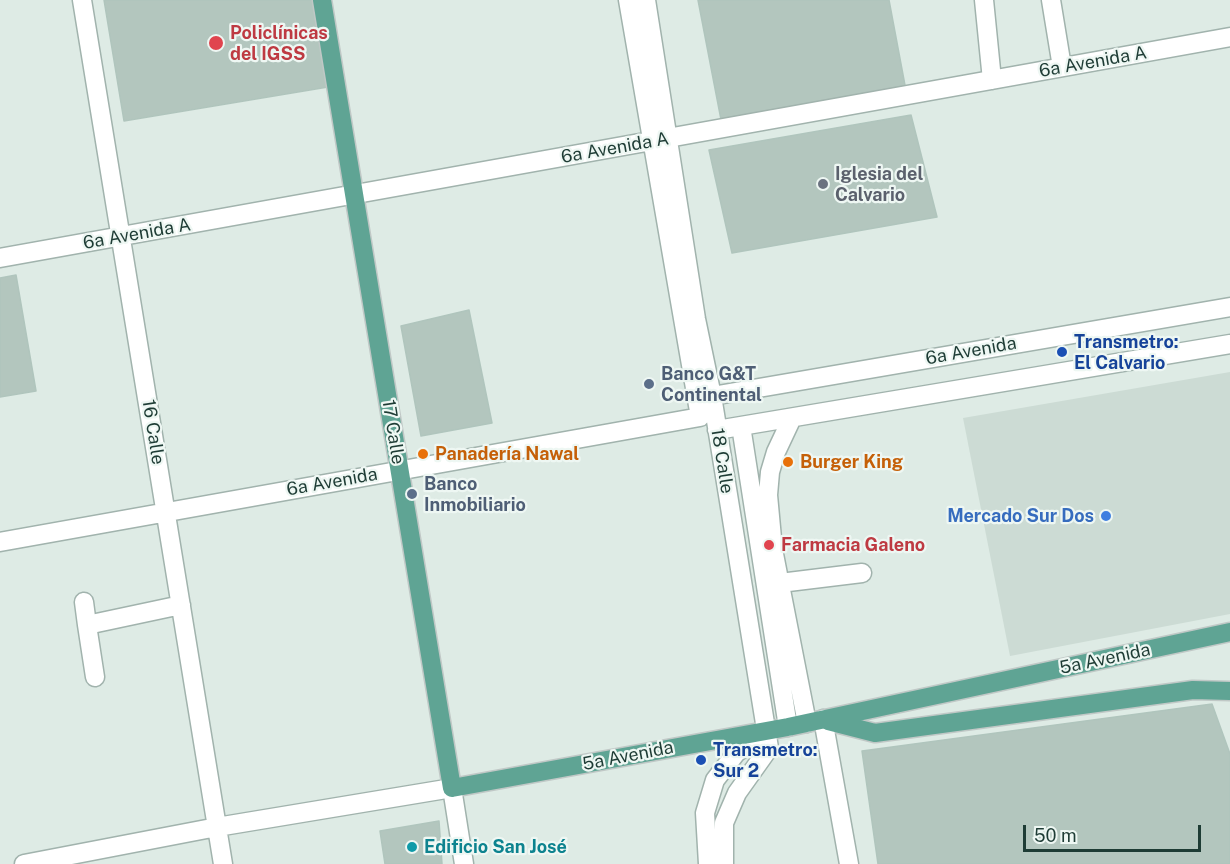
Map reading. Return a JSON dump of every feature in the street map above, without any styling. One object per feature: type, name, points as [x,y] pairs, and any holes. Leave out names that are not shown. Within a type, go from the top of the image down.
[{"type":"main road","name":"17 Calle","points":[[322,0],[452,788]]},
{"type":"main road","name":"5a Avenida","points":[[452,788],[788,727],[1230,632]]},
{"type":"main road","points":[[815,721],[875,733],[1193,690],[1230,691]]},
{"type":"street","name":"16 Calle","points":[[82,0],[223,864]]},
{"type":"street","name":"18 Calle","points":[[628,0],[712,396],[768,730],[770,748],[737,793],[724,823],[724,864]]},
{"type":"street","name":"18 Calle","points":[[646,0],[659,140],[700,417]]},
{"type":"street","points":[[984,0],[992,80]]},
{"type":"street","points":[[1051,0],[1062,68]]},
{"type":"street","name":"6a Avenida A","points":[[0,258],[1230,37]]},
{"type":"street","name":"6a Avenida","points":[[712,396],[1230,306]]},
{"type":"street","name":"6a Avenida","points":[[717,430],[1230,344]]},
{"type":"street","name":"6a Avenida","points":[[0,542],[700,417]]},
{"type":"street","points":[[792,418],[776,452],[770,472],[768,495],[780,583],[849,864]]},
{"type":"street","name":"18 Calle","points":[[741,426],[788,727]]},
{"type":"street","points":[[780,583],[862,573]]},
{"type":"street","points":[[84,602],[95,677]]},
{"type":"street","points":[[87,625],[181,605]]},
{"type":"street","points":[[708,864],[705,813],[715,780],[736,753],[768,730]]},
{"type":"street","name":"5a Avenida","points":[[24,864],[217,827],[452,788]]},
{"type":"street","name":"17 Calle","points":[[452,788],[464,864]]},
{"type":"shaded area","name":"Mercado Sur Dos","points":[[1230,372],[1230,614],[1010,656],[963,418]]},
{"type":"building","name":"Policlínicas del IGSS","points":[[104,0],[313,0],[328,87],[124,121]]},
{"type":"building","points":[[698,0],[889,0],[907,96],[723,130]]},
{"type":"building","name":"Iglesia del Calvario","points":[[911,115],[937,217],[732,253],[709,150]]},
{"type":"building","points":[[16,275],[36,391],[0,397],[0,278]]},
{"type":"building","points":[[469,310],[492,423],[421,436],[401,326]]},
{"type":"building","points":[[1212,704],[1230,754],[1230,864],[878,864],[862,751]]},
{"type":"building","name":"Edificio San José","points":[[439,821],[442,864],[385,864],[380,831]]},
{"type":"place","name":"Policlínicas del IGSS","points":[[216,43]]},
{"type":"place","name":"Iglesia del Calvario","points":[[823,184]]},
{"type":"place","name":"Transmetro: El Calvario","points":[[1062,352]]},
{"type":"place","name":"Banco G&T Continental","points":[[649,384]]},
{"type":"place","name":"Panadería Nawal","points":[[423,454]]},
{"type":"place","name":"Burger King","points":[[788,462]]},
{"type":"place","name":"Banco Inmobiliario","points":[[412,494]]},
{"type":"place","name":"Mercado Sur Dos","points":[[1106,516]]},
{"type":"place","name":"Farmacia Galeno","points":[[769,545]]},
{"type":"place","name":"Transmetro: Sur 2","points":[[701,760]]},
{"type":"place","name":"Edificio San José","points":[[412,847]]}]
